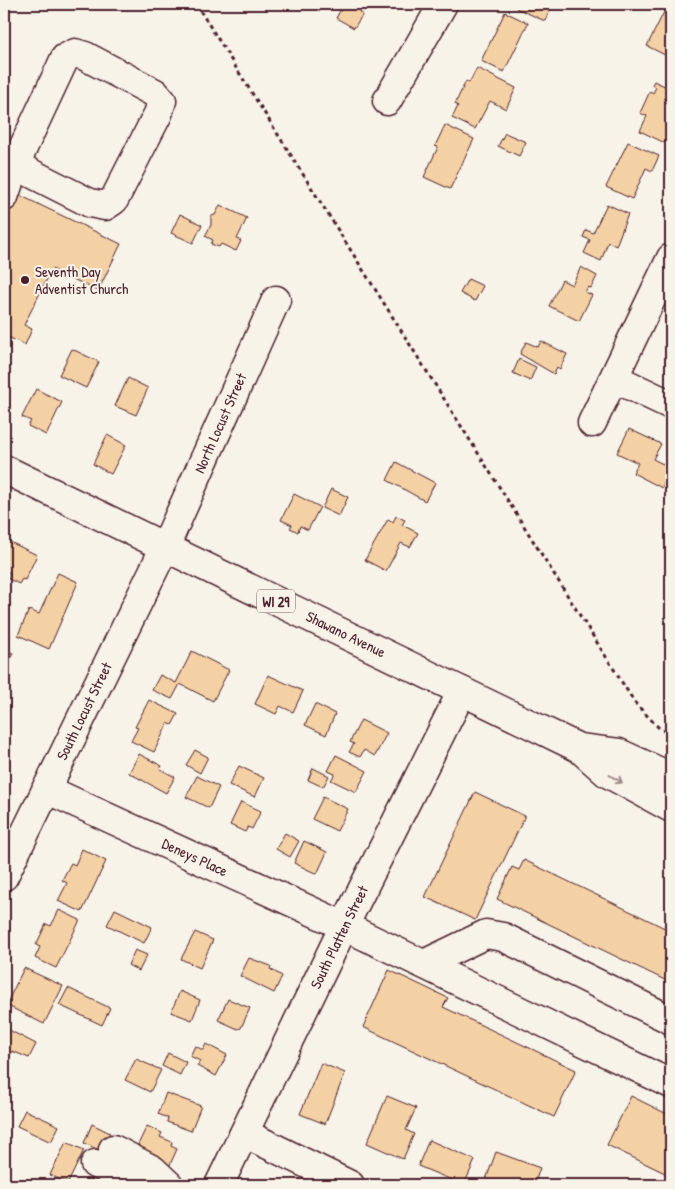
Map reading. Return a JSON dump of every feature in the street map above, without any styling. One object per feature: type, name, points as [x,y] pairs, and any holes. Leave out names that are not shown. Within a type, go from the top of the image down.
[{"type":"street","points":[[387,101],[443,4]]},
{"type":"street","points":[[4,197],[15,165],[65,58],[75,52],[155,93],[162,101],[158,114],[114,200],[105,206],[90,203],[15,165]]},
{"type":"street","points":[[592,423],[671,258]]},
{"type":"street","name":"North Locust Street","points":[[165,547],[276,300]]},
{"type":"street","points":[[614,378],[671,405]]},
{"type":"street","name":"Shawano Avenue","points":[[4,469],[579,748],[607,774],[671,808]]},
{"type":"street","name":"South Locust Street","points":[[4,876],[165,547]]},
{"type":"street","name":"South Platten Street","points":[[219,1185],[344,926],[462,691]]},
{"type":"street","name":"Shawano Avenue","points":[[579,748],[619,753],[671,777]]},
{"type":"street","name":"Deneys Place","points":[[46,789],[670,1079]]},
{"type":"street","points":[[424,964],[486,934],[503,937],[671,1020]]},
{"type":"street","points":[[244,1134],[350,1185]]},
{"type":"street","points":[[145,1185],[104,1157],[153,1170],[169,1185]]},
{"type":"path","points":[[196,4],[635,703],[659,728],[671,735]]},
{"type":"building","points":[[344,4],[349,6],[350,4],[374,4],[371,9],[364,5],[359,12],[363,14],[354,28],[336,18]]},
{"type":"building","points":[[518,4],[553,4],[545,21],[516,8]]},
{"type":"building","points":[[505,12],[528,23],[504,72],[481,61]]},
{"type":"building","points":[[664,12],[671,16],[671,53],[669,57],[647,46]]},
{"type":"building","points":[[668,60],[671,60],[671,81],[666,81]]},
{"type":"building","points":[[477,68],[516,88],[506,109],[490,101],[475,129],[452,118],[458,106],[455,104],[466,81],[469,83]]},
{"type":"building","points":[[654,81],[671,89],[671,126],[669,130],[671,131],[665,143],[640,131],[647,116],[640,113],[650,91],[653,93],[656,87],[652,85]]},
{"type":"building","points":[[445,125],[474,139],[450,189],[424,177],[438,147],[435,146]]},
{"type":"building","points":[[505,133],[526,142],[519,156],[498,146]]},
{"type":"building","points":[[628,142],[659,156],[652,171],[646,168],[632,199],[606,187]]},
{"type":"building","name":"Seventh Day Adventist Church","points":[[13,192],[121,244],[98,291],[52,269],[24,325],[32,329],[25,345],[4,335],[4,213]]},
{"type":"building","points":[[607,204],[628,214],[616,246],[608,242],[601,261],[584,253],[590,240],[583,237],[586,230],[593,233]]},
{"type":"building","points":[[220,205],[247,218],[237,239],[241,241],[236,251],[221,244],[219,247],[211,244],[213,240],[205,236],[211,225],[211,216],[215,215]]},
{"type":"building","points":[[180,214],[202,225],[193,243],[171,233]]},
{"type":"building","points":[[581,267],[597,276],[591,288],[588,287],[585,292],[592,295],[579,321],[549,306],[562,280],[572,285]]},
{"type":"building","points":[[468,279],[483,286],[475,301],[460,293]]},
{"type":"building","points":[[541,341],[567,354],[560,369],[557,367],[554,374],[520,354],[526,342],[538,347]]},
{"type":"building","points":[[72,349],[99,362],[86,388],[59,375]]},
{"type":"building","points":[[519,359],[536,367],[530,381],[513,373]]},
{"type":"building","points":[[128,378],[148,388],[136,415],[115,406]]},
{"type":"building","points":[[36,389],[62,402],[46,435],[28,426],[31,421],[22,417]]},
{"type":"building","points":[[629,429],[661,444],[653,459],[671,468],[662,488],[633,473],[638,463],[617,453]]},
{"type":"building","points":[[107,435],[126,445],[111,474],[93,464]]},
{"type":"building","points":[[396,462],[435,483],[425,501],[387,480]]},
{"type":"building","points":[[331,489],[348,497],[339,516],[322,508]]},
{"type":"building","points":[[294,494],[320,507],[308,530],[300,526],[298,532],[290,528],[292,525],[281,520]]},
{"type":"building","points":[[396,516],[405,520],[402,525],[418,533],[410,547],[401,543],[386,571],[365,560],[388,519],[393,522]]},
{"type":"building","points":[[4,539],[37,555],[25,580],[22,579],[19,584],[7,578],[10,573],[4,570]]},
{"type":"building","points":[[58,573],[78,582],[49,649],[18,635],[29,610],[39,614]]},
{"type":"building","points":[[4,649],[13,653],[4,673]]},
{"type":"building","points":[[192,651],[229,670],[213,701],[180,684],[172,699],[152,690],[160,675],[176,683]]},
{"type":"building","points":[[268,675],[303,691],[293,712],[280,706],[276,714],[255,704]]},
{"type":"building","points":[[149,700],[178,714],[172,725],[168,723],[154,752],[131,741],[138,728],[135,727]]},
{"type":"building","points":[[315,704],[335,714],[326,735],[305,725]]},
{"type":"building","points":[[361,720],[387,733],[375,756],[364,750],[360,757],[349,752],[354,744],[350,742]]},
{"type":"building","points":[[195,750],[208,757],[200,773],[186,765]]},
{"type":"building","points":[[139,754],[162,766],[160,769],[175,777],[166,793],[129,773]]},
{"type":"building","points":[[336,755],[367,771],[356,792],[331,780],[335,774],[328,771]]},
{"type":"building","points":[[239,766],[264,778],[255,797],[229,785]]},
{"type":"building","points":[[313,768],[329,776],[323,787],[308,780]]},
{"type":"building","points":[[197,776],[219,787],[209,808],[186,797]]},
{"type":"building","points":[[475,792],[525,816],[475,920],[425,897]]},
{"type":"building","points":[[323,797],[348,809],[337,831],[312,819]]},
{"type":"building","points":[[241,802],[261,811],[252,829],[248,827],[245,832],[230,825]]},
{"type":"building","points":[[285,833],[299,841],[290,857],[276,849]]},
{"type":"building","points":[[304,841],[327,852],[317,874],[294,863]]},
{"type":"building","points":[[82,849],[106,861],[82,912],[58,901],[67,883],[62,880],[71,863],[75,865]]},
{"type":"building","points":[[524,860],[671,931],[671,983],[497,899],[512,867],[519,870]]},
{"type":"building","points":[[115,909],[152,927],[144,943],[107,925]]},
{"type":"building","points":[[59,910],[80,920],[56,968],[35,958],[40,947],[36,945],[46,924],[51,926]]},
{"type":"building","points":[[195,932],[213,940],[200,968],[181,959]]},
{"type":"building","points":[[135,950],[147,955],[139,971],[128,965]]},
{"type":"building","points":[[249,958],[271,966],[270,969],[282,976],[274,993],[240,976]]},
{"type":"building","points":[[24,968],[63,986],[44,1024],[6,1005]]},
{"type":"building","points":[[389,970],[448,998],[443,1007],[576,1070],[554,1117],[363,1027]]},
{"type":"building","points":[[68,988],[110,1008],[102,1025],[59,1005]]},
{"type":"building","points":[[180,991],[200,1000],[192,1020],[171,1012]]},
{"type":"building","points":[[228,999],[250,1008],[241,1028],[238,1029],[218,1020]]},
{"type":"building","points":[[9,1030],[36,1044],[29,1058],[12,1051],[4,1068],[4,1040]]},
{"type":"building","points":[[206,1044],[227,1055],[216,1076],[197,1066],[200,1061],[190,1056],[195,1046],[203,1050]]},
{"type":"building","points":[[168,1053],[186,1062],[180,1075],[162,1066]]},
{"type":"building","points":[[136,1059],[161,1070],[150,1092],[125,1080]]},
{"type":"building","points":[[321,1063],[345,1073],[325,1124],[300,1114]]},
{"type":"building","points":[[166,1093],[201,1106],[191,1131],[167,1122],[168,1118],[158,1114]]},
{"type":"building","points":[[387,1096],[416,1108],[406,1130],[414,1134],[403,1159],[367,1143]]},
{"type":"building","points":[[631,1096],[671,1116],[671,1176],[607,1145]]},
{"type":"building","points":[[25,1110],[59,1126],[51,1142],[17,1126]]},
{"type":"building","points":[[92,1124],[110,1133],[101,1151],[84,1143]]},
{"type":"building","points":[[147,1126],[162,1133],[160,1137],[172,1142],[171,1146],[177,1149],[169,1167],[134,1153]]},
{"type":"building","points":[[429,1140],[475,1160],[464,1185],[418,1166]]},
{"type":"building","points":[[66,1142],[84,1150],[68,1183],[50,1175]]},
{"type":"building","points":[[496,1152],[540,1168],[534,1185],[484,1185]]},
{"type":"place","name":"Seventh Day Adventist Church","points":[[25,280]]}]
